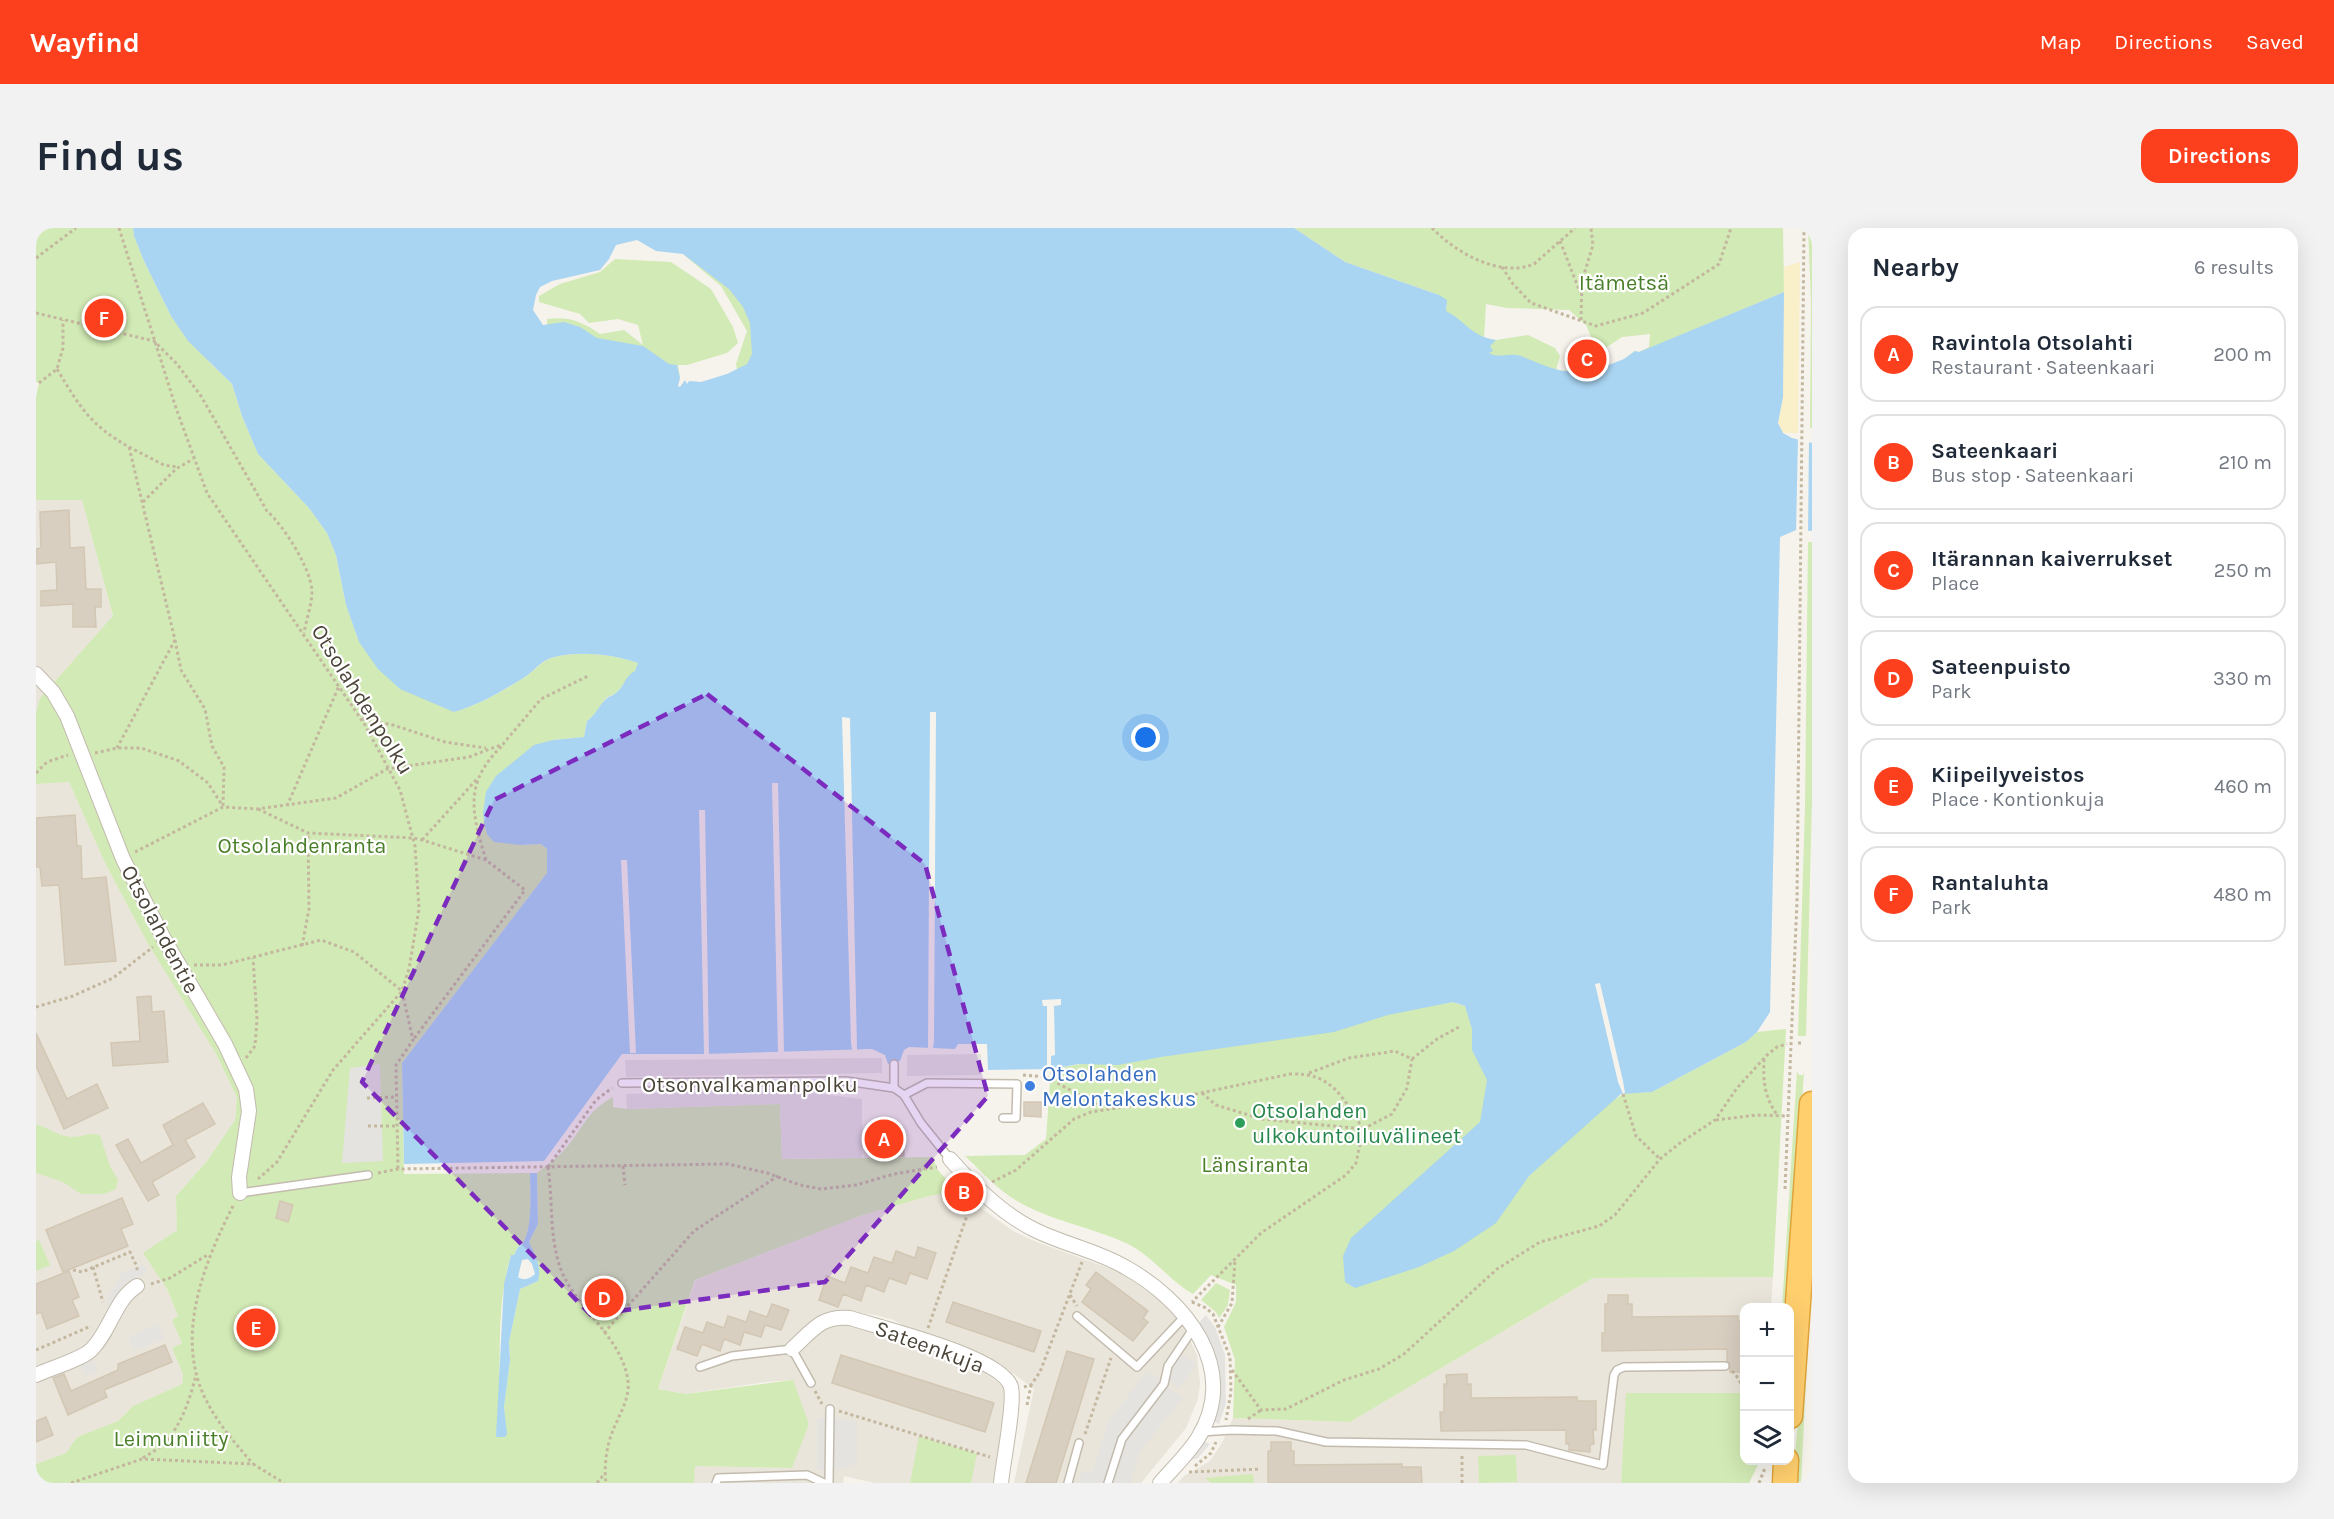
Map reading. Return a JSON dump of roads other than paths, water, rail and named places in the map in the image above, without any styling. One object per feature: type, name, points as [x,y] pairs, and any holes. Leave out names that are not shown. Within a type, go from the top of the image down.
[{"type":"highway","points":[[1790,1411],[1812,1104]]},
{"type":"highway","points":[[1778,1465],[1785,1483]]},
{"type":"street","name":"Otsolahdentie","points":[[36,674],[60,701],[123,858],[164,939],[225,1044],[246,1089],[249,1111],[239,1177],[240,1193]]},
{"type":"street","points":[[946,1162],[1017,1220],[1033,1229],[1126,1267],[1189,1309],[1209,1360],[1212,1382],[1207,1418],[1201,1432],[1160,1483]]},
{"type":"street","points":[[36,1375],[91,1350],[127,1293],[137,1286]]},
{"type":"street","name":"Sateenkuja","points":[[792,1349],[825,1320],[839,1317],[850,1318],[969,1355],[997,1370],[1006,1378],[1012,1398],[1001,1483]]},
{"type":"lane","points":[[894,1064],[894,1088]]},
{"type":"lane","name":"Otsonvalkamanpolku","points":[[622,1083],[846,1081],[894,1088],[904,1095],[946,1162]]},
{"type":"lane","points":[[904,1095],[927,1083],[1017,1084],[1016,1118],[1003,1118]]},
{"type":"lane","points":[[240,1193],[368,1175]]},
{"type":"lane","points":[[1077,1316],[1137,1367],[1189,1309]]},
{"type":"lane","points":[[1108,1483],[1122,1439],[1164,1384],[1168,1366],[1195,1327]]},
{"type":"lane","points":[[700,1367],[732,1356],[792,1349],[811,1383]]},
{"type":"lane","points":[[1201,1432],[1277,1431],[1326,1442],[1537,1446],[1603,1465],[1614,1375],[1617,1370],[1624,1367],[1725,1366]]},
{"type":"lane","points":[[829,1483],[830,1409]]},
{"type":"lane","points":[[1068,1483],[1079,1443]]},
{"type":"lane","points":[[716,1483],[718,1478],[807,1475],[824,1483]]},
{"type":"water","points":[[133,228],[1294,228],[1345,262],[1439,295],[1447,300],[1446,311],[1474,332],[1496,340],[1490,346],[1493,351],[1489,353],[1521,356],[1562,371],[1584,366],[1591,372],[1624,359],[1635,351],[1639,352],[1784,292],[1783,397],[1778,423],[1783,433],[1812,443],[1812,531],[1796,530],[1780,537],[1770,1012],[1757,1032],[1746,1042],[1652,1092],[1621,1094],[1529,1176],[1496,1223],[1454,1251],[1419,1267],[1355,1288],[1345,1282],[1343,1256],[1351,1238],[1480,1122],[1487,1080],[1472,1050],[1472,1029],[1465,1006],[1453,1002],[1388,1015],[1334,1032],[1118,1065],[1079,1064],[1051,1069],[988,1070],[987,1044],[958,1044],[955,1049],[909,1047],[904,1050],[900,1061],[888,1064],[885,1055],[872,1049],[622,1054],[544,1161],[404,1164],[402,1063],[547,873],[547,849],[541,844],[520,845],[494,842],[487,834],[483,813],[486,792],[496,776],[534,745],[553,740],[584,737],[587,721],[606,699],[620,689],[629,675],[635,671],[638,663],[595,654],[572,654],[551,658],[499,692],[473,706],[454,712],[400,689],[378,669],[359,642],[346,605],[336,555],[327,533],[309,508],[258,454],[232,384],[188,341],[171,316],[134,236]],"holes":[[[637,240],[656,251],[683,254],[729,289],[743,307],[750,323],[752,354],[747,364],[727,374],[701,382],[689,381],[687,384],[685,380],[680,387],[678,386],[680,378],[677,365],[669,364],[643,346],[597,338],[580,327],[564,322],[543,325],[533,310],[540,287],[552,281],[600,270],[616,245]]]},
{"type":"water","points":[[530,1173],[537,1173],[538,1224],[529,1242],[537,1261],[539,1275],[538,1281],[520,1289],[509,1342],[510,1360],[504,1407],[507,1434],[505,1437],[496,1437],[504,1284],[511,1255],[514,1255],[527,1235],[530,1213]],"holes":[[[528,1259],[535,1274],[527,1279],[518,1277],[522,1260]]]},
{"type":"place","name":"Rantaluhta","points":[[104,318]]},
{"type":"place","name":"Itärannan kaiverrukset","points":[[1587,359]]},
{"type":"place","name":"Otsolahden Melontakeskus","points":[[1030,1086]]},
{"type":"place","name":"Otsolahden ulkokuntoiluvälineet","points":[[1240,1123]]},
{"type":"place","name":"Ravintola Otsolahti","points":[[884,1139]]},
{"type":"place","name":"Sateenkaari","points":[[964,1192]]},
{"type":"place","name":"Sateenpuisto","points":[[604,1298]]},
{"type":"place","name":"Kiipeilyveistos","points":[[256,1328]]},
{"type":"park label","name":"Itämetsä","points":[[1624,282]]},
{"type":"park label","name":"Otsolahdenranta","points":[[302,845]]},
{"type":"park label","name":"Länsiranta","points":[[1255,1164]]},
{"type":"park label","name":"Leimuniitty","points":[[171,1438]]}]
